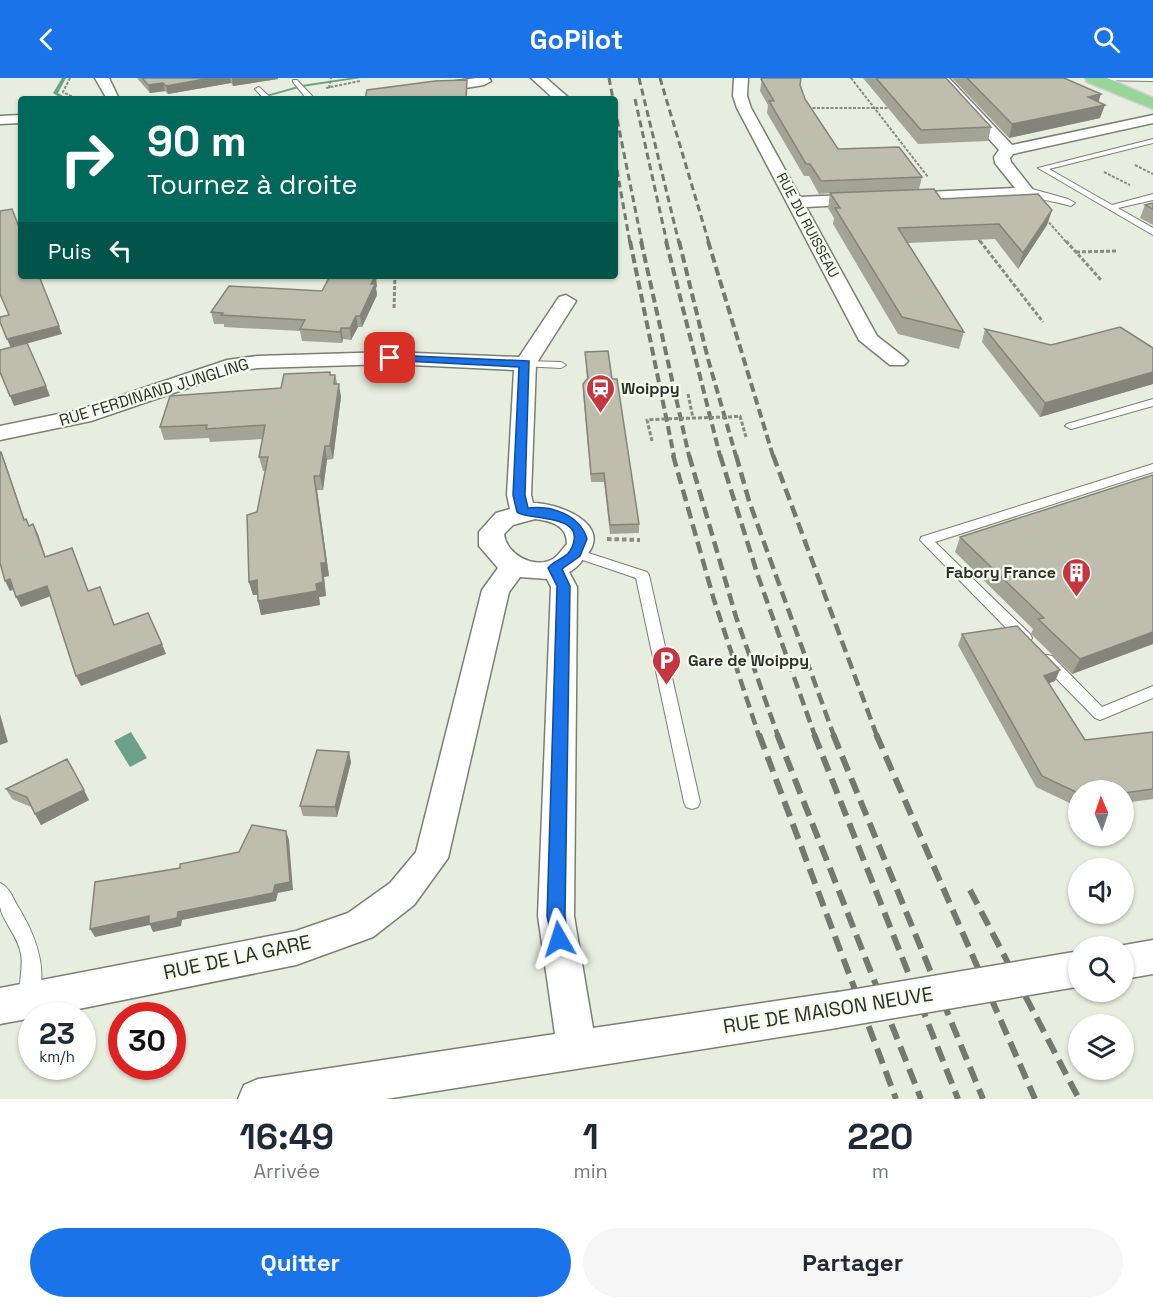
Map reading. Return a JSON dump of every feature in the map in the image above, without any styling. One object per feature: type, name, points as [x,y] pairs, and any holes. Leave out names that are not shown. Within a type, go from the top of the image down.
[{"type":"main road","points":[[1093,78],[1153,104]]},
{"type":"street","points":[[102,78],[111,96]]},
{"type":"street","points":[[538,78],[559,96]]},
{"type":"street","points":[[941,78],[1008,150]]},
{"type":"street","points":[[389,96],[484,81]]},
{"type":"street","name":"RUE DU RUISSEAU","points":[[740,81],[740,96],[744,108],[869,340],[897,361]]},
{"type":"street","points":[[0,120],[18,119]]},
{"type":"street","points":[[796,202],[1021,192],[1003,163],[1002,157],[1008,150],[1153,119]]},
{"type":"street","points":[[523,512],[519,495],[525,364],[566,301]]},
{"type":"street","name":"RUE FERDINAND JUNGLING","points":[[0,433],[83,416],[235,365],[257,362],[390,358],[525,364]]},
{"type":"street","points":[[523,512],[547,512],[570,521],[578,529],[581,539],[565,560],[541,570],[513,567],[494,553],[491,535],[505,520],[523,512]]},
{"type":"street","points":[[258,1099],[577,1050],[556,916],[565,560]]},
{"type":"street","name":"RUE DE LA GARE","points":[[14,1003],[296,948],[360,925],[402,894],[431,858],[496,590],[513,567]]},
{"type":"street","points":[[1134,960],[1153,957]]},
{"type":"street","name":"RUE DE MAISON NEUVE","points":[[577,1050],[837,1010],[1068,971]]},
{"type":"lane","points":[[1093,78],[1153,79]]},
{"type":"lane","points":[[298,84],[308,96]]},
{"type":"lane","points":[[1153,141],[1042,168],[1153,232]]},
{"type":"lane","points":[[1021,192],[1035,196],[1055,196],[1071,203]]},
{"type":"lane","points":[[1113,207],[1153,197]]},
{"type":"lane","points":[[525,364],[561,365]]},
{"type":"lane","points":[[1071,426],[1153,402]]},
{"type":"lane","points":[[1153,468],[926,540],[1100,714],[1153,692]]},
{"type":"lane","points":[[565,560],[642,575],[692,802]]},
{"type":"lane","points":[[0,891],[30,946],[33,969],[14,1003]]},
{"type":"path","points":[[70,78],[63,92],[70,96]]},
{"type":"path","points":[[329,87],[331,78]]},
{"type":"path","points":[[851,78],[1042,322]]},
{"type":"path","points":[[803,108],[898,108]]},
{"type":"path","points":[[1077,158],[1133,186]]},
{"type":"path","points":[[1021,192],[1102,281]]},
{"type":"path","points":[[1075,252],[1118,251]]},
{"type":"path","points":[[394,308],[395,279]]},
{"type":"path","points":[[688,394],[693,418]]},
{"type":"path","points":[[651,441],[647,420],[740,416],[746,437]]},
{"type":"shaded area","points":[[131,732],[147,758],[130,767],[114,741]]},
{"type":"building","points":[[142,78],[210,78],[166,86],[163,83],[148,85]]},
{"type":"building","points":[[762,78],[801,78],[800,85],[805,99],[838,149],[899,147],[922,177],[821,181],[810,164],[806,164],[769,101],[774,101]]},
{"type":"building","points":[[876,78],[946,78],[991,127],[921,130]]},
{"type":"building","points":[[967,78],[1064,78],[1101,94],[1088,97],[1105,105],[1012,124]]},
{"type":"building","points":[[467,80],[466,96],[366,96],[367,90],[435,81]]},
{"type":"building","points":[[934,189],[941,199],[1038,194],[1052,210],[1023,253],[999,224],[898,228],[964,332],[902,317],[835,208],[840,208],[830,193]]},
{"type":"building","points":[[1153,203],[1153,209],[1145,205]]},
{"type":"building","points":[[12,209],[18,224],[18,279],[40,279],[59,326],[7,339],[0,322],[0,317],[9,315],[0,294],[0,211]]},
{"type":"building","points":[[328,279],[374,279],[371,284],[375,284],[360,316],[356,316],[350,328],[341,328],[340,332],[300,329],[305,320],[221,315],[223,313],[211,312],[229,286],[322,291]]},
{"type":"building","points":[[1120,327],[1153,348],[1153,372],[1045,403],[985,329],[1051,345]]},
{"type":"building","points":[[27,343],[46,386],[10,396],[0,372],[0,350]]},
{"type":"building","points":[[608,351],[612,379],[617,379],[639,524],[610,525],[604,473],[591,474],[583,384],[588,378],[585,352]]},
{"type":"building","points":[[330,372],[330,375],[335,375],[334,384],[339,384],[330,446],[325,446],[320,476],[314,476],[326,563],[321,563],[323,582],[316,584],[317,591],[258,601],[257,580],[249,582],[247,515],[257,512],[268,457],[259,457],[265,425],[206,429],[207,425],[160,427],[170,396],[281,388],[284,374]]},
{"type":"building","points":[[0,452],[24,520],[26,519],[29,526],[33,524],[45,557],[72,548],[88,591],[100,587],[114,625],[148,613],[162,644],[76,676],[47,586],[16,597],[10,579],[5,581],[0,563]]},
{"type":"building","name":"Fabory France","points":[[1153,475],[1153,632],[1080,659],[1038,619],[1044,618],[960,537]]},
{"type":"building","points":[[1017,626],[1060,670],[1044,676],[1085,740],[1153,732],[1153,789],[1134,792],[1134,780],[1068,780],[1068,788],[1042,776],[962,634]]},
{"type":"building","points":[[317,750],[349,752],[335,807],[300,806]]},
{"type":"building","points":[[67,759],[84,790],[35,814],[27,797],[6,789]]},
{"type":"building","points":[[252,825],[286,831],[290,882],[275,885],[273,893],[178,912],[177,918],[149,924],[149,916],[90,929],[95,882],[180,868],[180,864],[239,852]]},
{"type":"waterway","points":[[60,96],[55,93],[64,78]]},
{"type":"waterway","points":[[265,96],[302,86],[359,78]]},
{"type":"railway","points":[[609,78],[612,96]]},
{"type":"railway","points":[[639,78],[679,243]]},
{"type":"railway","points":[[660,78],[709,243]]},
{"type":"railway","points":[[635,99],[667,243]]},
{"type":"railway","points":[[618,124],[642,243]]},
{"type":"railway","points":[[618,176],[630,243]]},
{"type":"railway","points":[[630,241],[674,456]]},
{"type":"railway","points":[[641,241],[689,456]]},
{"type":"railway","points":[[666,241],[720,456]]},
{"type":"railway","points":[[679,241],[708,359],[736,456]]},
{"type":"railway","points":[[708,241],[773,456]]},
{"type":"railway","points":[[673,455],[714,600],[759,736]]},
{"type":"railway","points":[[689,455],[736,617],[778,736]]},
{"type":"railway","points":[[720,455],[758,576],[815,736]]},
{"type":"railway","points":[[736,455],[749,501],[834,736]]},
{"type":"railway","points":[[773,455],[877,736]]},
{"type":"railway","points":[[759,734],[896,1099]]},
{"type":"railway","points":[[777,734],[921,1099]]},
{"type":"railway","points":[[814,734],[958,1099]]},
{"type":"railway","points":[[833,734],[983,1099]]},
{"type":"railway","points":[[876,734],[1035,1099]]},
{"type":"railway","points":[[970,890],[1079,1099]]},
{"type":"place","name":"Woippy","points":[[600,414]]},
{"type":"place","name":"Fabory France","points":[[1077,598]]},
{"type":"place","name":"Gare de Woippy","points":[[667,686]]},
{"type":"route","points":[[390,358],[525,364],[519,495],[523,512],[547,512],[559,515],[578,529],[581,539],[576,553],[567,562],[554,568],[564,586],[556,916],[559,939]]}]
